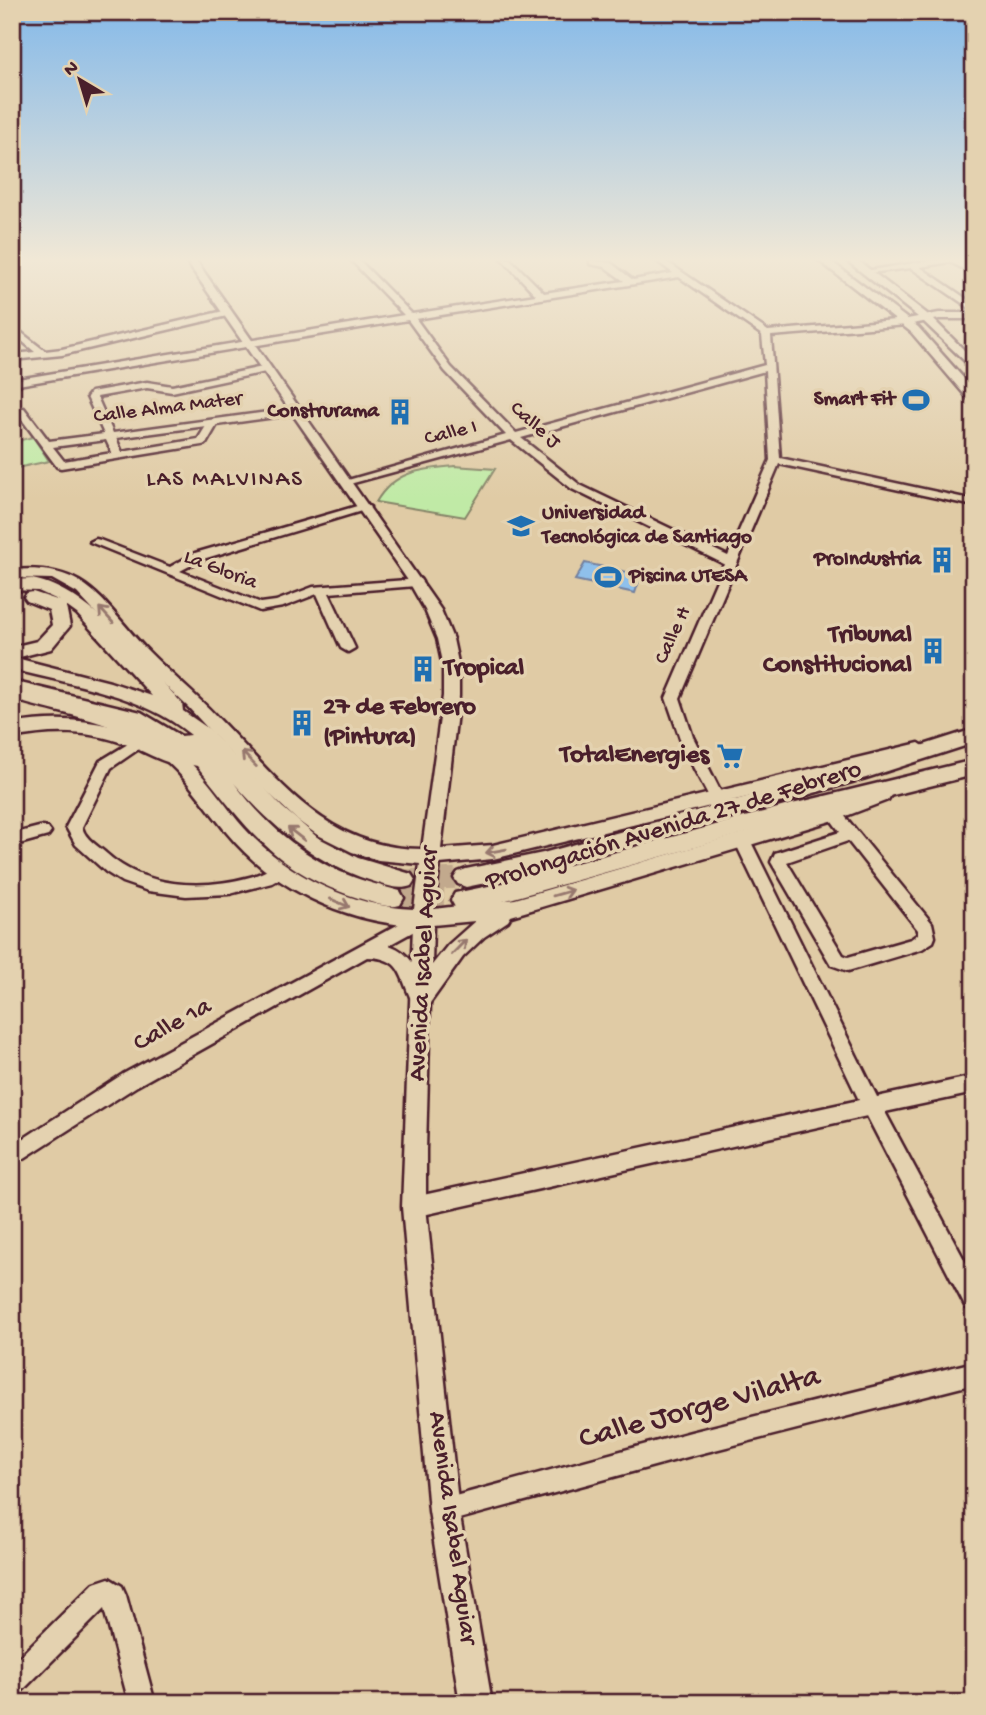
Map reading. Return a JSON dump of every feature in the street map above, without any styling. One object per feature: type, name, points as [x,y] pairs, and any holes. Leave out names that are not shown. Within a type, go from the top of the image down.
[{"type":"highway","points":[[12,585],[36,584],[49,587],[83,610],[297,836],[339,862],[369,873],[397,889],[329,878],[302,864],[259,828],[185,739],[152,716],[102,699],[12,678]]},
{"type":"highway","points":[[12,597],[35,597],[58,607],[61,626],[44,645],[12,653]]},
{"type":"highway","points":[[106,634],[152,665]]},
{"type":"highway","points":[[12,663],[137,698],[190,723]]},
{"type":"highway","points":[[12,687],[109,710],[152,726],[172,739],[225,786]]},
{"type":"highway","points":[[12,731],[63,724],[88,726],[141,741],[174,757]]},
{"type":"highway","name":"Prolongación Avenida 27 de Febrero","points":[[970,738],[859,773],[543,862],[464,889],[542,882],[792,811],[974,767]]},
{"type":"main road","name":"Avenida Isabel Aguiar","points":[[247,339],[416,582],[440,625],[451,667],[451,696],[422,918],[414,1207],[444,1511],[476,1703]]},
{"type":"main road","points":[[924,339],[973,397]]},
{"type":"main road","points":[[947,339],[974,367]]},
{"type":"main road","name":"Prolongación Avenida 27 de Febrero","points":[[12,574],[39,573],[75,583],[152,665],[199,708],[286,799],[315,825],[341,840],[368,850],[430,857],[493,852],[851,764],[970,738]]},
{"type":"main road","name":"Prolongación Avenida 27 de Febrero","points":[[12,693],[134,730],[174,757],[246,842],[280,871],[353,909],[422,918],[468,915],[515,907],[834,813],[920,779]]},
{"type":"main road","points":[[420,1002],[438,971],[466,939],[482,925],[515,907]]},
{"type":"street","points":[[24,339],[44,355]]},
{"type":"street","points":[[12,383],[152,339]]},
{"type":"street","points":[[12,357],[102,356],[276,339]]},
{"type":"street","name":"Calle J","points":[[426,339],[448,369],[516,438],[576,487],[733,563]]},
{"type":"street","name":"Calle H","points":[[717,798],[678,724],[673,698],[775,460],[768,339]]},
{"type":"street","name":"Calle I","points":[[346,482],[768,368]]},
{"type":"street","points":[[118,454],[92,397],[94,394],[147,384],[172,390],[267,369]]},
{"type":"street","points":[[20,410],[61,465],[202,442],[212,425]]},
{"type":"street","name":"Calle Alma Mater","points":[[45,445],[190,424],[212,425],[297,411]]},
{"type":"street","points":[[775,460],[974,503]]},
{"type":"street","points":[[170,572],[199,556],[364,507]]},
{"type":"street","name":"La Gloria","points":[[96,542],[260,607],[279,604],[321,590],[416,582]]},
{"type":"street","points":[[321,590],[348,648]]},
{"type":"street","points":[[141,741],[105,765],[74,827],[74,832],[106,863],[134,881],[186,888],[239,887],[280,871]]},
{"type":"street","points":[[834,813],[851,834],[926,928],[927,937],[916,944],[848,964],[837,960],[779,862],[781,857],[851,834]]},
{"type":"street","points":[[12,840],[43,832]]},
{"type":"street","points":[[742,840],[871,1105],[974,1300]]},
{"type":"street","name":"Calle 1a","points":[[12,1157],[130,1080],[422,918]]},
{"type":"street","points":[[364,950],[384,950],[395,953],[404,960],[420,1002]]},
{"type":"street","points":[[414,1207],[974,1084]]},
{"type":"street","name":"Calle Jorge Vilalta","points":[[444,1511],[691,1444],[974,1373]]},
{"type":"street","points":[[12,1683],[103,1592],[109,1591],[113,1595],[142,1703]]},
{"type":"green space","points":[[33,437],[49,461],[12,469],[12,449],[19,445],[21,440]]},
{"type":"green space","points":[[454,466],[495,469],[465,517],[376,502],[391,484],[400,478],[420,471]]},
{"type":"water","name":"Piscina UTESA","points":[[585,563],[641,575],[635,593],[575,580]]},
{"type":"tunnel","points":[[403,880],[466,878]]},
{"type":"tunnel","points":[[392,898],[463,900]]},
{"type":"place","name":"Smart Fit","points":[[916,400]]},
{"type":"place","name":"Construrama","points":[[400,412]]},
{"type":"place","name":"Universidad Tecnológica de Santiago","points":[[521,526]]},
{"type":"place","name":"ProIndustria","points":[[942,560]]},
{"type":"place","name":"Piscina UTESA","points":[[608,577]]},
{"type":"place","name":"Tribunal Constitucional","points":[[933,651]]},
{"type":"place","name":"Tropical","points":[[423,669]]},
{"type":"place","name":"27 de Febrero (Pintura)","points":[[302,723]]},
{"type":"place","name":"TotalEnergies","points":[[730,756]]},
{"type":"district","name":"LAS MALVINAS","points":[[225,480]]}]
